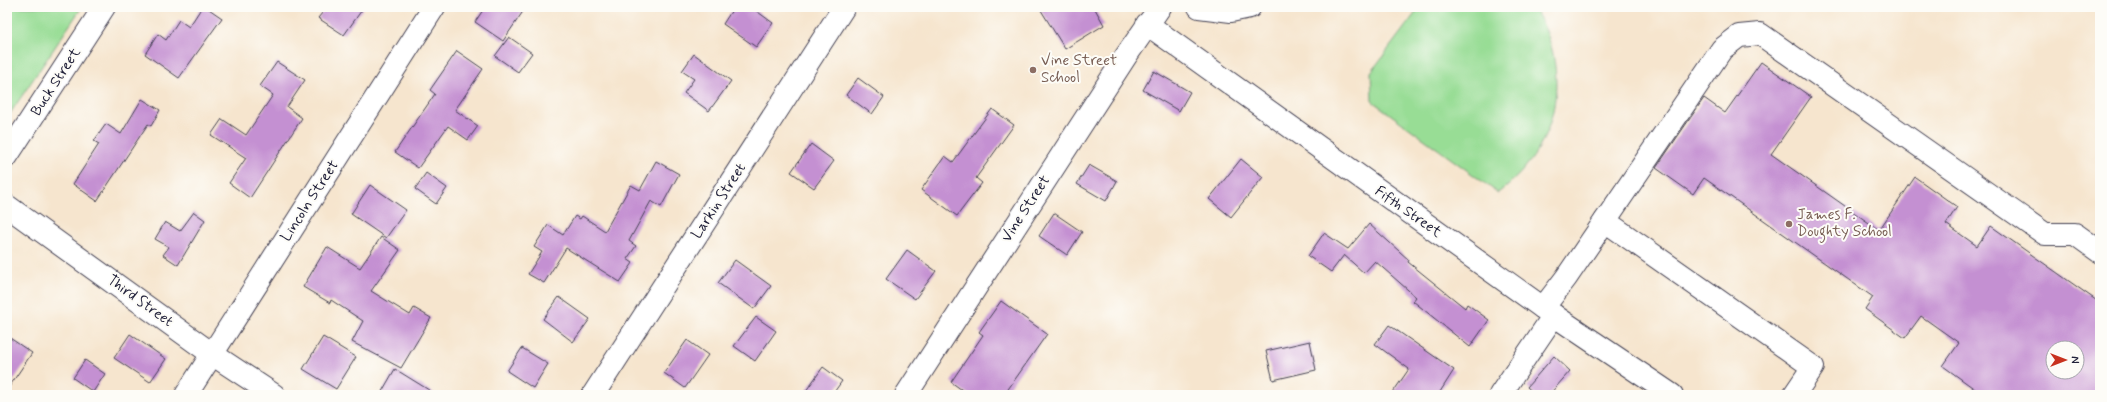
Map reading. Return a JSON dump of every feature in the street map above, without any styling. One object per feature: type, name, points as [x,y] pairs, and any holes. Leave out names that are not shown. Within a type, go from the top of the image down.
[{"type":"street","name":"Buck Street","points":[[7,156],[104,7]]},
{"type":"street","name":"Lincoln Street","points":[[186,395],[434,7]]},
{"type":"street","name":"Larkin Street","points":[[593,395],[844,7]]},
{"type":"street","name":"Vine Street","points":[[906,395],[1147,24],[1160,7]]},
{"type":"street","points":[[1199,7],[1231,11],[1250,7]]},
{"type":"street","name":"Fifth Street","points":[[1147,24],[1549,311],[1672,395]]},
{"type":"street","points":[[1500,395],[1549,311],[1605,221],[1722,48],[1739,36],[1760,34],[2045,234],[2075,234],[2100,252]]},
{"type":"street","name":"Third Street","points":[[7,206],[212,354],[274,395]]},
{"type":"street","points":[[1605,221],[1813,367],[1799,393]]},
{"type":"green space","points":[[7,7],[82,7],[7,118]]},
{"type":"green space","points":[[1420,7],[1533,7],[1543,25],[1551,45],[1555,66],[1556,87],[1554,108],[1548,128],[1539,147],[1521,173],[1498,193],[1372,101],[1371,72]]},
{"type":"building","points":[[202,7],[206,7],[222,18],[179,78],[145,54],[158,34],[166,40],[179,20],[189,27]]},
{"type":"building","points":[[327,7],[364,7],[344,35],[318,18]]},
{"type":"building","points":[[485,7],[526,7],[503,41],[475,22]]},
{"type":"building","points":[[734,7],[751,7],[773,23],[756,47],[723,24]]},
{"type":"building","points":[[1039,7],[1094,7],[1104,25],[1065,49]]},
{"type":"building","points":[[509,37],[532,53],[518,72],[495,56]]},
{"type":"building","points":[[457,51],[483,69],[455,110],[478,126],[468,140],[448,126],[418,168],[395,152],[435,94],[430,90]]},
{"type":"building","points":[[694,54],[731,81],[709,111],[684,93],[694,79],[682,71]]},
{"type":"building","points":[[277,62],[305,80],[287,107],[302,118],[250,198],[229,183],[246,158],[211,135],[222,119],[246,135],[273,95],[260,86]]},
{"type":"building","points":[[1761,62],[1811,97],[1771,154],[1879,230],[1915,177],[1957,207],[1946,224],[1977,246],[1991,226],[2100,303],[2100,395],[1983,395],[1943,366],[1959,343],[1921,316],[1905,338],[1865,309],[1873,297],[1704,178],[1693,194],[1656,168],[1704,98],[1725,113]]},
{"type":"building","points":[[1154,71],[1190,92],[1179,111],[1143,90]]},
{"type":"building","points":[[858,78],[884,97],[872,114],[846,95]]},
{"type":"building","points":[[142,99],[160,110],[151,126],[148,124],[97,201],[73,184],[99,144],[94,141],[106,124],[121,134]]},
{"type":"building","points":[[992,109],[1014,125],[976,178],[982,183],[957,216],[921,190],[945,156],[953,162]]},
{"type":"building","points":[[811,144],[834,161],[814,188],[791,172]]},
{"type":"building","points":[[1241,159],[1263,177],[1231,217],[1209,199]]},
{"type":"building","points":[[656,161],[679,174],[661,207],[651,201],[629,241],[636,246],[627,259],[633,263],[620,282],[566,248],[544,283],[528,274],[542,252],[534,247],[548,225],[563,235],[575,216],[580,219],[582,216],[605,231],[631,185],[640,190]]},
{"type":"building","points":[[1089,165],[1117,181],[1106,201],[1077,184]]},
{"type":"building","points":[[426,173],[447,188],[436,204],[415,189]]},
{"type":"building","points":[[370,185],[406,210],[386,238],[351,214]]},
{"type":"building","points":[[194,212],[205,220],[178,265],[163,255],[169,247],[155,239],[165,222],[180,231]]},
{"type":"building","points":[[1054,213],[1082,232],[1067,255],[1039,236]]},
{"type":"building","points":[[1369,224],[1409,260],[1408,262],[1465,308],[1467,304],[1489,320],[1470,347],[1413,301],[1416,297],[1375,261],[1364,273],[1344,255],[1331,272],[1308,256],[1324,233],[1348,249]]},
{"type":"building","points":[[381,237],[400,250],[371,291],[410,315],[414,308],[431,318],[401,368],[352,342],[363,321],[331,300],[330,303],[303,287],[327,247],[360,268]]},
{"type":"building","points":[[907,250],[936,271],[915,299],[886,279]]},
{"type":"building","points":[[735,260],[771,286],[754,309],[718,283]]},
{"type":"building","points":[[559,297],[590,319],[573,342],[543,319]]},
{"type":"building","points":[[1001,301],[1047,334],[1004,395],[969,395],[951,382],[983,335],[979,332]]},
{"type":"building","points":[[756,317],[776,331],[755,361],[734,346]]},
{"type":"building","points":[[1389,325],[1454,370],[1438,395],[1391,395],[1409,369],[1375,344]]},
{"type":"building","points":[[130,334],[166,359],[150,382],[114,358]]},
{"type":"building","points":[[7,336],[32,353],[7,390]]},
{"type":"building","points":[[323,337],[356,357],[336,389],[303,369]]},
{"type":"building","points":[[687,340],[708,355],[685,388],[664,373]]},
{"type":"building","points":[[1310,341],[1316,370],[1273,380],[1266,351]]},
{"type":"building","points":[[522,348],[548,364],[533,388],[507,371]]},
{"type":"building","points":[[1554,356],[1570,371],[1549,395],[1536,395],[1527,387]]},
{"type":"building","points":[[85,360],[105,374],[93,392],[73,378]]},
{"type":"building","points":[[823,367],[842,381],[832,395],[803,395]]},
{"type":"building","points":[[395,369],[437,395],[380,395]]},
{"type":"place","name":"Vine Street School","points":[[1033,70]]},
{"type":"place","name":"James F. Doughty School","points":[[1789,224]]}]
